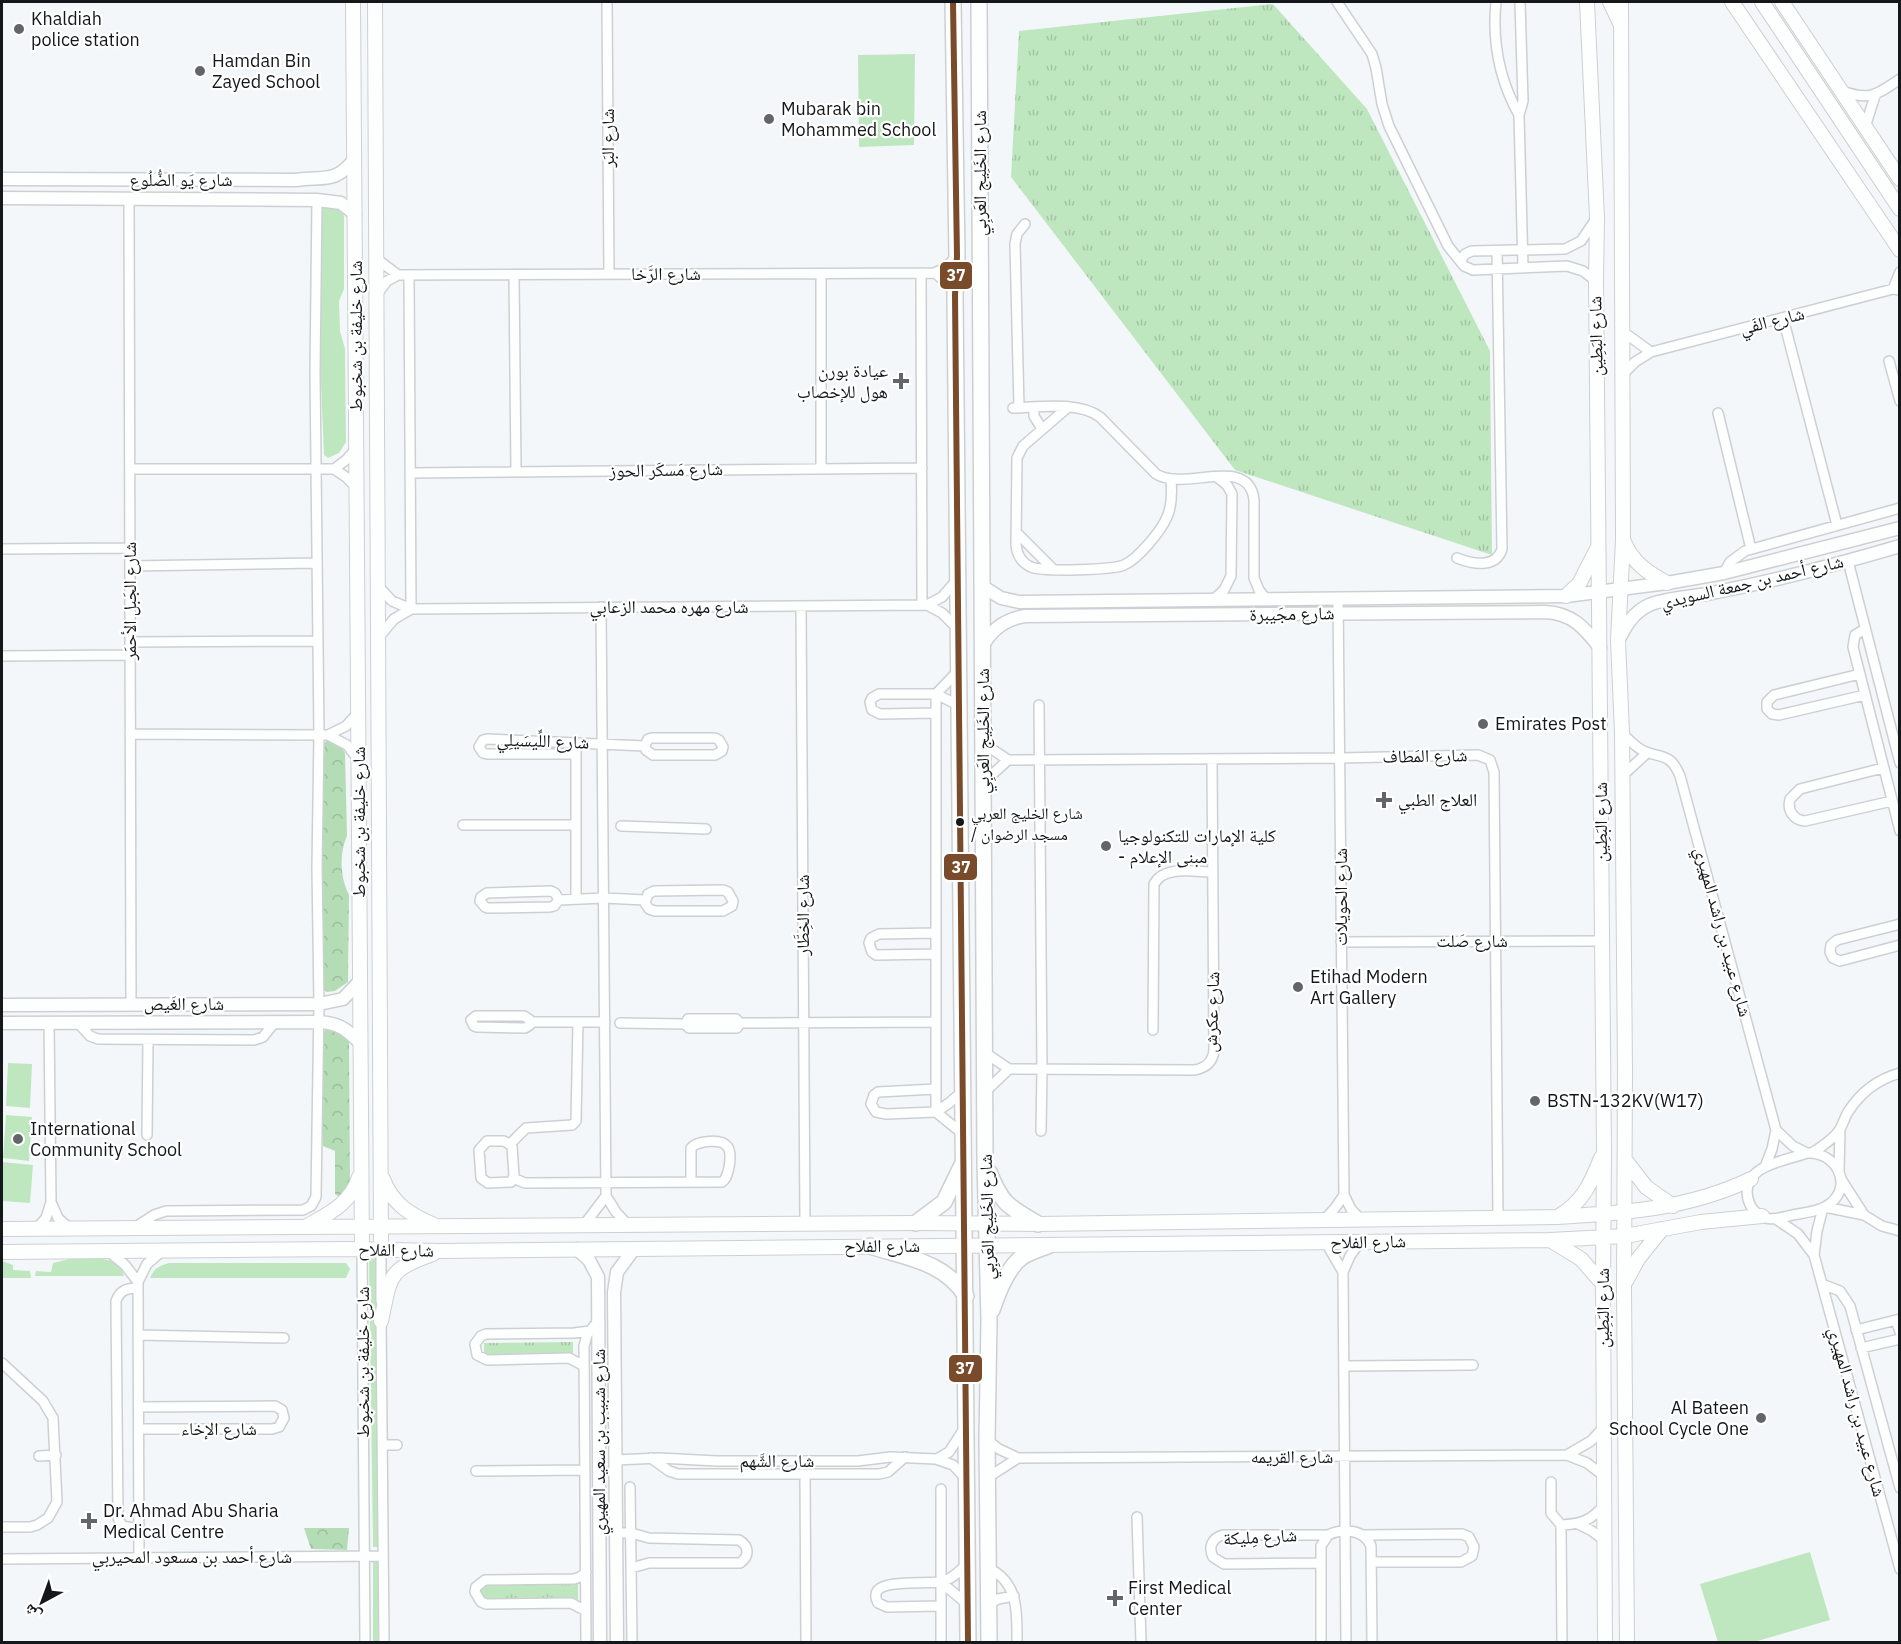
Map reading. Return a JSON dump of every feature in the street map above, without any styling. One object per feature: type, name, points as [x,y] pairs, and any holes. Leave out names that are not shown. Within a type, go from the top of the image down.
[{"type":"highway","name":"شارع الخَلِيج العَربِي","points":[[953,2],[968,1642]]},
{"type":"highway","points":[[968,2],[973,21],[979,31]]},
{"type":"highway","name":"شارع الخَلِيج العَربِي","points":[[979,2],[984,1051],[989,1320],[987,1440],[989,1642]]},
{"type":"highway","points":[[916,1223],[937,1209],[948,1198],[964,1160]]},
{"type":"highway","points":[[985,1161],[1002,1199],[1038,1224]]},
{"type":"highway","points":[[870,1246],[940,1269],[954,1280],[966,1296]]},
{"type":"highway","points":[[989,1320],[999,1292],[1016,1263],[1024,1256],[1048,1246]]},
{"type":"main road","name":"شارع خليفة بن شخبوط","points":[[353,2],[362,1249]]},
{"type":"main road","name":"شارع خليفة بن شخبوط","points":[[375,2],[381,1249]]},
{"type":"main road","name":"شارع البَطِين","points":[[1587,2],[1597,219],[1605,1642]]},
{"type":"main road","points":[[1610,2],[1622,24]]},
{"type":"main road","name":"شارع البَطِين","points":[[1621,2],[1623,540],[1618,640],[1622,733],[1626,1161],[1624,1287],[1627,1642]]},
{"type":"main road","points":[[1732,2],[1899,250]]},
{"type":"main road","points":[[1762,2],[1899,209]]},
{"type":"main road","points":[[1782,2],[1899,179]]},
{"type":"main road","points":[[1623,540],[1630,555],[1642,568],[1668,583]]},
{"type":"main road","points":[[1566,596],[1579,584],[1598,547]]},
{"type":"main road","points":[[1557,1217],[1577,1203],[1587,1191],[1604,1151]]},
{"type":"main road","points":[[1626,1161],[1646,1187],[1673,1206]]},
{"type":"main road","points":[[306,1227],[345,1202],[357,1184],[361,1172]]},
{"type":"main road","points":[[381,1173],[389,1194],[396,1202],[412,1215],[438,1227]]},
{"type":"main road","name":"شارع الفلاح","points":[[2,1229],[1038,1224],[1557,1217],[1625,1213],[1673,1206],[1713,1195],[1751,1179]]},
{"type":"main road","name":"شارع الفلاح","points":[[2,1252],[578,1250],[1550,1240],[1625,1236],[1721,1219],[1769,1218]]},
{"type":"main road","points":[[1624,1287],[1638,1258],[1662,1229]]},
{"type":"main road","points":[[1550,1240],[1581,1259],[1603,1284]]},
{"type":"main road","points":[[381,1321],[389,1286],[399,1269],[410,1262],[440,1251]]},
{"type":"street","name":"شارع البَر","points":[[607,2],[609,274]]},
{"type":"street","points":[[1337,2],[1372,54],[1389,126],[1448,246],[1464,266],[1470,269],[1573,267],[1588,273],[1596,282]]},
{"type":"street","points":[[1496,2],[1494,31],[1496,52],[1508,91],[1519,115],[1523,268]]},
{"type":"street","points":[[1519,115],[1522,109],[1520,2]]},
{"type":"street","points":[[1865,127],[1875,96],[1899,79]]},
{"type":"street","points":[[1508,91],[1522,89]]},
{"type":"street","points":[[1839,90],[1856,95],[1875,96]]},
{"type":"street","name":"شارع يَو الضُّلُوع","points":[[2,179],[305,179],[336,177],[345,171],[354,160]]},
{"type":"street","points":[[253,200],[264,195],[301,195],[306,189],[305,179]]},
{"type":"street","name":"شارع يَو الضُّلُوع","points":[[2,198],[317,200],[340,203],[355,214]]},
{"type":"street","name":"شارع الجَبل الأحمَر","points":[[129,198],[131,1004]]},
{"type":"street","points":[[132,1229],[154,1215],[166,1211],[303,1210],[314,1202],[316,1192],[319,1022],[317,867],[323,735],[317,563],[317,200]]},
{"type":"street","points":[[1461,260],[1468,252],[1559,250],[1571,247],[1581,241],[1597,219]]},
{"type":"street","points":[[1025,224],[1015,239],[1016,408],[1085,409],[1095,414],[1156,474],[1171,480],[1235,476],[1245,481],[1252,489],[1254,506],[1253,572],[1256,585],[1267,600]]},
{"type":"street","points":[[1457,558],[1471,562],[1491,562],[1499,556],[1502,549],[1497,251]]},
{"type":"street","points":[[956,295],[947,282],[935,273],[945,268],[957,256]]},
{"type":"street","points":[[377,259],[398,275],[387,281],[377,295]]},
{"type":"street","name":"شارع الفَي","points":[[1622,375],[1635,362],[1651,352],[1896,290],[1899,272]]},
{"type":"street","points":[[921,273],[925,605]]},
{"type":"street","name":"شارع الرَّخا","points":[[398,275],[935,273]]},
{"type":"street","points":[[821,274],[821,469]]},
{"type":"street","points":[[409,275],[411,609]]},
{"type":"street","points":[[514,275],[516,472]]},
{"type":"street","points":[[1783,318],[1837,525]]},
{"type":"street","points":[[1622,331],[1651,352]]},
{"type":"street","points":[[1889,362],[1899,401]]},
{"type":"street","points":[[1034,408],[1034,416],[1042,429]]},
{"type":"street","points":[[1067,408],[1023,446],[1017,458],[1017,550],[1024,562],[1038,569],[1111,568],[1128,562],[1149,542],[1167,517],[1171,502],[1171,480]]},
{"type":"street","points":[[1718,413],[1751,549]]},
{"type":"street","points":[[334,469],[356,449]]},
{"type":"street","name":"شارع مَسكَر الحوز","points":[[410,473],[922,468]]},
{"type":"street","points":[[130,469],[334,469],[356,487]]},
{"type":"street","points":[[1212,600],[1224,590],[1231,576],[1232,494],[1227,484],[1218,478]]},
{"type":"street","points":[[1232,494],[1241,487],[1252,489]]},
{"type":"street","points":[[1724,573],[1734,557],[1751,549],[1899,508]]},
{"type":"street","name":"شارع أحمد بن جمعة السويدي","points":[[1620,590],[1724,573],[1899,528]]},
{"type":"street","points":[[1016,532],[1053,569]]},
{"type":"street","points":[[1856,540],[1849,552],[1848,561],[1899,763]]},
{"type":"street","name":"شارع أحمد بن جمعة السويدي","points":[[1618,640],[1625,627],[1638,612],[1649,605],[1717,592],[1848,561],[1899,546]]},
{"type":"street","points":[[2,549],[130,548]]},
{"type":"street","points":[[130,566],[317,563]]},
{"type":"street","points":[[925,605],[942,597],[959,579]]},
{"type":"street","points":[[1668,583],[1667,594],[1670,600]]},
{"type":"street","name":"شارع مجَيبرة","points":[[982,586],[1001,598],[1019,602],[1566,596],[1620,590]]},
{"type":"street","points":[[379,587],[392,601],[411,609]]},
{"type":"street","name":"شارع الحويلات","points":[[1338,600],[1344,1195]]},
{"type":"street","points":[[925,605],[942,613],[959,631]]},
{"type":"street","name":"شارع مهره محمد الزعابي","points":[[411,609],[925,605]]},
{"type":"street","name":"شارع الخِطَّار","points":[[801,606],[805,1224]]},
{"type":"street","name":"شارع اللِّيسَيلِي","points":[[601,607],[606,1196]]},
{"type":"street","points":[[379,637],[394,619],[411,609]]},
{"type":"street","name":"شارع مجَيبرة","points":[[982,647],[998,626],[1014,618],[1025,616],[1552,612],[1574,619],[1600,648]]},
{"type":"street","points":[[1866,629],[1855,635],[1852,644],[1899,831]]},
{"type":"street","points":[[130,642],[318,641]]},
{"type":"street","points":[[2,656],[130,655]]},
{"type":"street","name":"شارع الخَلِيج العَربِي","points":[[936,694],[960,668]]},
{"type":"street","points":[[1860,674],[1774,695],[1767,702],[1767,709],[1772,714],[1779,715],[1865,695]]},
{"type":"street","name":"شارع الخَلِيج العَربِي","points":[[936,713],[880,714],[872,710],[870,702],[875,695],[879,694],[936,694],[960,706]]},
{"type":"street","points":[[936,694],[936,1112]]},
{"type":"street","points":[[1039,705],[1041,1131]]},
{"type":"street","points":[[130,734],[323,735],[346,726],[358,713]]},
{"type":"street","name":"شارع عبيد بن راشد المهيري","points":[[1622,733],[1647,753],[1659,754],[1670,760],[1680,776],[1776,1130]]},
{"type":"street","points":[[323,735],[347,745],[358,759]]},
{"type":"street","name":"شارع اللِّيسَيلِي","points":[[652,738],[694,738],[719,740],[723,747],[722,751],[715,755],[653,754],[646,750],[645,746],[648,739],[652,738]]},
{"type":"street","name":"شارع اللِّيسَيلِي","points":[[576,754],[487,754],[483,753],[479,747],[483,740],[487,739],[645,746]]},
{"type":"street","points":[[576,742],[576,899]]},
{"type":"street","points":[[983,742],[1008,760],[983,783]]},
{"type":"street","points":[[1622,776],[1647,753]]},
{"type":"street","name":"شارع المَطاف","points":[[1008,760],[1478,755],[1490,760],[1494,772],[1498,1218]]},
{"type":"street","name":"شارع عكرش","points":[[1010,1069],[1194,1070],[1203,1068],[1210,1062],[1214,1050],[1212,759]]},
{"type":"street","points":[[1883,768],[1800,789],[1790,799],[1789,807],[1796,819],[1805,821],[1892,801]]},
{"type":"street","points":[[464,825],[576,825]]},
{"type":"street","points":[[621,826],[706,829]]},
{"type":"street","points":[[1153,1030],[1154,884],[1158,877],[1167,872],[1213,872]]},
{"type":"street","points":[[723,890],[732,896],[733,901],[732,906],[723,911],[655,911],[649,909],[645,900],[648,894],[654,891],[723,890]]},
{"type":"street","points":[[559,900],[558,896],[551,891],[487,893],[481,897],[480,901],[488,908],[550,907],[559,900],[576,899],[645,900]]},
{"type":"street","points":[[1899,924],[1837,940],[1831,945],[1830,952],[1833,958],[1840,961],[1899,945]]},
{"type":"street","points":[[936,933],[879,934],[874,935],[869,943],[872,952],[876,955],[936,954]]},
{"type":"street","name":"شارع صَلت","points":[[1341,942],[1602,941]]},
{"type":"street","name":"شارع الغَيص","points":[[2,1005],[319,1004],[343,999],[359,982]]},
{"type":"street","points":[[531,1022],[529,1027],[525,1028],[477,1027],[471,1020],[476,1016],[524,1016],[531,1022],[604,1022]]},
{"type":"street","points":[[78,1023],[95,1039],[254,1040],[263,1037],[275,1022]]},
{"type":"street","name":"شارع الغَيص","points":[[2,1023],[319,1022],[342,1026],[360,1042]]},
{"type":"street","points":[[510,1144],[526,1128],[572,1125],[576,1121],[579,1022]]},
{"type":"street","points":[[620,1023],[685,1024],[689,1028],[737,1028],[740,1023],[936,1022]]},
{"type":"street","points":[[35,1229],[46,1218],[51,1202],[49,1023]]},
{"type":"street","points":[[147,1136],[148,1040]]},
{"type":"street","points":[[984,1051],[1010,1069],[985,1092]]},
{"type":"street","points":[[1899,1073],[1877,1083],[1861,1096],[1848,1111],[1840,1129],[1827,1142],[1809,1153],[1765,1167],[1754,1174],[1747,1197],[1752,1208],[1769,1218],[1824,1208],[1864,1215],[1882,1226],[1899,1231]]},
{"type":"street","points":[[936,1089],[878,1092],[874,1095],[871,1104],[881,1114],[936,1112],[962,1092]]},
{"type":"street","name":"شارع الخَلِيج العَربِي","points":[[936,1112],[963,1134]]},
{"type":"street","points":[[1824,1208],[1838,1195],[1840,1129]]},
{"type":"street","points":[[1776,1130],[1787,1141],[1809,1153],[1828,1158],[1864,1215]]},
{"type":"street","points":[[1765,1167],[1776,1130]]},
{"type":"street","points":[[487,1141],[504,1141],[510,1144],[513,1149],[513,1178],[509,1183],[488,1183],[483,1180],[480,1174],[479,1150],[482,1145],[487,1141]]},
{"type":"street","points":[[513,1178],[525,1183],[722,1182],[728,1174],[729,1149],[726,1144],[721,1142],[693,1144],[691,1182]]},
{"type":"street","points":[[1324,1220],[1344,1195],[1351,1209],[1362,1221]]},
{"type":"street","points":[[584,1225],[606,1196],[629,1226]]},
{"type":"street","points":[[51,1202],[58,1218],[70,1229]]},
{"type":"street","name":"شارع عبيد بن راشد المهيري","points":[[1824,1208],[1817,1231],[1814,1254],[1899,1569]]},
{"type":"street","points":[[235,1211],[257,1227]]},
{"type":"street","name":"شارع عبيد بن راشد المهيري","points":[[1769,1218],[1798,1234],[1814,1254]]},
{"type":"street","points":[[1346,1642],[1343,1272],[1360,1242]]},
{"type":"street","points":[[1326,1243],[1343,1272]]},
{"type":"street","name":"شارع خليفة بن شخبوط","points":[[362,1249],[365,1642]]},
{"type":"street","name":"شارع خليفة بن شخبوط","points":[[381,1249],[384,1642]]},
{"type":"street","name":"شارع شبيب بن سعيد المهيري","points":[[617,1642],[614,1292],[617,1272],[634,1249]]},
{"type":"street","name":"شارع شبيب بن سعيد المهيري","points":[[578,1250],[589,1260],[596,1271],[594,1326],[600,1642]]},
{"type":"street","points":[[139,1558],[138,1285],[147,1264],[163,1251]]},
{"type":"street","points":[[108,1252],[125,1265],[138,1285]]},
{"type":"street","points":[[1822,1284],[1836,1289],[1846,1298],[1896,1462],[1899,1488]]},
{"type":"street","points":[[138,1285],[124,1290],[116,1301],[118,1518],[122,1526],[139,1529]]},
{"type":"street","points":[[1898,1319],[1899,1332]]},
{"type":"street","name":"شارع عبيد بن راشد المهيري","points":[[1856,1330],[1898,1319]]},
{"type":"street","points":[[586,1642],[584,1366],[585,1340],[594,1326]]},
{"type":"street","name":"شارع شبيب بن سعيد المهيري","points":[[584,1366],[569,1358],[487,1360],[477,1355],[475,1344],[481,1336],[486,1334],[574,1333],[594,1326]]},
{"type":"street","points":[[138,1335],[284,1338]]},
{"type":"street","name":"شارع عبيد بن راشد المهيري","points":[[1862,1348],[1899,1339]]},
{"type":"street","points":[[2,1363],[43,1401],[51,1412],[55,1425],[57,1502],[52,1513],[43,1522],[30,1527],[2,1527]]},
{"type":"street","points":[[1344,1366],[1473,1365]]},
{"type":"street","name":"شارع الإخاء","points":[[139,1407],[275,1406],[282,1410],[284,1418],[279,1427],[272,1429],[139,1429]]},
{"type":"street","points":[[938,1459],[952,1448],[965,1427]]},
{"type":"street","name":"شارع القريمه","points":[[1567,1455],[1592,1441],[1604,1427]]},
{"type":"street","name":"شارع القريمه","points":[[987,1440],[1018,1458],[1567,1455],[1587,1463],[1604,1476]]},
{"type":"street","points":[[382,1445],[397,1445]]},
{"type":"street","points":[[39,1456],[56,1455]]},
{"type":"street","points":[[885,1457],[889,1464],[885,1473]]},
{"type":"street","name":"شارع الشَّهم","points":[[615,1460],[670,1458],[717,1461],[858,1461],[885,1457],[938,1459]]},
{"type":"street","points":[[651,1458],[666,1469],[678,1474],[805,1474],[885,1473],[905,1457]]},
{"type":"street","points":[[666,1469],[666,1463],[670,1458]]},
{"type":"street","points":[[987,1479],[1018,1458]]},
{"type":"street","points":[[938,1459],[953,1465],[966,1479]]},
{"type":"street","name":"شارع شبيب بن سعيد المهيري","points":[[476,1471],[585,1470]]},
{"type":"street","points":[[805,1474],[806,1642]]},
{"type":"street","points":[[1551,1482],[1551,1513],[1561,1525],[1562,1642]]},
{"type":"street","points":[[630,1487],[632,1642]]},
{"type":"street","points":[[941,1489],[942,1642]]},
{"type":"street","points":[[1561,1525],[1578,1524],[1593,1516],[1604,1505]]},
{"type":"street","points":[[1137,1517],[1141,1642]]},
{"type":"street","points":[[585,1521],[599,1520]]},
{"type":"street","points":[[1578,1524],[1605,1541]]},
{"type":"street","points":[[1345,1530],[1364,1535],[1462,1534],[1472,1540],[1474,1547],[1472,1556],[1461,1562],[1372,1562]]},
{"type":"street","name":"شارع مِليكة","points":[[1320,1563],[1224,1564],[1213,1557],[1210,1548],[1213,1541],[1222,1535],[1328,1535],[1345,1530]]},
{"type":"street","name":"شارع شبيب بن سعيد المهيري","points":[[616,1533],[631,1533],[646,1538],[739,1540],[743,1542],[748,1551],[747,1556],[740,1563],[649,1563],[631,1568]]},
{"type":"street","name":"شارع مِليكة","points":[[1321,1642],[1321,1546],[1328,1535]]},
{"type":"street","points":[[1364,1535],[1371,1546],[1372,1642]]},
{"type":"street","name":"شارع أحمد بن مسعود المحيربي","points":[[2,1559],[383,1556]]},
{"type":"street","points":[[600,1557],[616,1556]]},
{"type":"street","points":[[941,1606],[887,1607],[878,1603],[875,1594],[881,1586],[885,1585],[941,1582],[956,1575],[967,1564]]},
{"type":"street","points":[[988,1568],[999,1574],[1014,1596],[1017,1609],[1017,1642]]},
{"type":"street","points":[[586,1572],[574,1579],[485,1580],[480,1582],[475,1592],[481,1602],[486,1604],[572,1603],[586,1611]]},
{"type":"street","points":[[941,1582],[956,1592],[968,1605]]},
{"type":"street","points":[[989,1605],[998,1599],[1014,1596]]},
{"type":"green space","points":[[1273,4],[1367,109],[1490,351],[1492,555],[1235,470],[1011,177],[1019,31]]},
{"type":"green space","points":[[915,54],[914,145],[859,147],[858,55]]},
{"type":"green space","points":[[325,202],[341,208],[344,216],[344,289],[339,301],[340,331],[345,349],[346,442],[339,453],[328,458],[324,455],[318,312],[320,218]]},
{"type":"green space","points":[[331,739],[339,744],[345,753],[347,836],[342,866],[349,895],[348,982],[335,991],[327,992],[323,989],[321,744]]},
{"type":"green space","points":[[329,1026],[349,1039],[350,1187],[341,1198],[335,1194],[335,1151],[323,1146],[323,1033]]},
{"type":"green space","points":[[8,1063],[32,1064],[30,1108],[6,1106]]},
{"type":"green space","points":[[6,1115],[32,1117],[29,1161],[3,1158]]},
{"type":"green space","points":[[2,1162],[33,1165],[30,1203],[2,1201]]},
{"type":"green space","points":[[93,1258],[109,1261],[121,1269],[124,1276],[35,1276],[36,1271],[51,1272],[53,1263],[70,1259]]},
{"type":"green space","points":[[369,1258],[377,1259],[380,1547],[373,1547]]},
{"type":"green space","points":[[2,1261],[13,1265],[13,1270],[30,1271],[31,1278],[2,1278]]},
{"type":"green space","points":[[169,1263],[346,1263],[350,1269],[346,1278],[150,1278],[157,1268]]},
{"type":"green space","points":[[573,1342],[573,1360],[484,1361],[484,1343]]},
{"type":"green space","points":[[304,1528],[349,1528],[347,1550],[311,1549]]},
{"type":"green space","points":[[1810,1552],[1830,1620],[1754,1642],[1718,1642],[1700,1584]]},
{"type":"green space","points":[[373,1562],[381,1562],[381,1642],[373,1642]]},
{"type":"green space","points":[[480,1584],[578,1584],[578,1602],[482,1604],[478,1594]]},
{"type":"transit line","name":"37","points":[[953,2],[968,1642]]},
{"type":"place","name":"Khaldiah police station","points":[[19,29]]},
{"type":"place","name":"Hamdan Bin Zayed School","points":[[200,71]]},
{"type":"place","name":"Mubarak bin Mohammed School","points":[[769,119]]},
{"type":"place","name":"عيادة بورن هول للإخصاب","points":[[901,381]]},
{"type":"place","name":"Emirates Post","points":[[1483,724]]},
{"type":"place","name":"العلاج الطبي","points":[[1384,800]]},
{"type":"place","name":"شارع الخليج العربي / مسجد الرضوان","points":[[960,822]]},
{"type":"place","name":"كلية الإمارات للتكنولوجيا - مبنى الإعلام","points":[[1106,846]]},
{"type":"place","name":"Etihad Modern Art Gallery","points":[[1298,987]]},
{"type":"place","name":"BSTN-132KV(W17)","points":[[1535,1101]]},
{"type":"place","name":"International Community School","points":[[18,1139]]},
{"type":"place","name":"Al Bateen School Cycle One","points":[[1761,1418]]},
{"type":"place","name":"Dr. Ahmad Abu Sharia Medical Centre","points":[[89,1521]]},
{"type":"place","name":"First Medical Center","points":[[1115,1598]]}]
